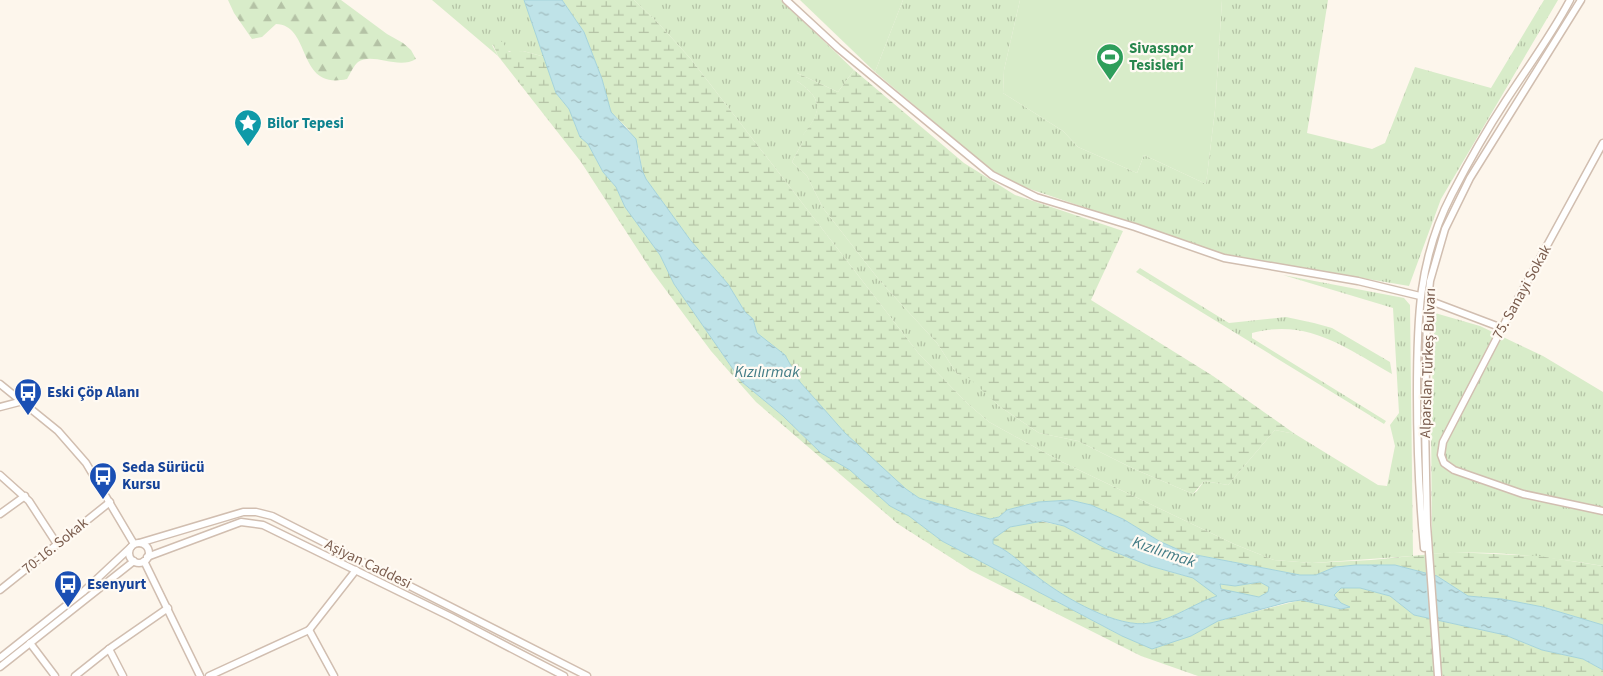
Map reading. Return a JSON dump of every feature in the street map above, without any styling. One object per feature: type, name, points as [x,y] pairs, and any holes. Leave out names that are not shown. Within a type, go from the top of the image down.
[{"type":"street","points":[[786,0],[838,48],[992,175],[1036,196],[1135,227],[1224,258],[1358,281],[1420,296]]},
{"type":"street","name":"Alparslan Türkeş Bulvarı","points":[[1436,676],[1417,425],[1418,311],[1425,267],[1436,230],[1451,194],[1504,104],[1570,0]]},
{"type":"street","name":"Alparslan Türkeş Bulvarı","points":[[1426,537],[1425,424],[1428,300],[1430,281],[1445,229],[1470,178],[1581,0]]},
{"type":"street","name":"75. Sanayi Sokak","points":[[1603,143],[1502,328],[1443,442],[1441,455],[1444,464],[1454,470],[1523,494],[1603,511]]},
{"type":"street","points":[[1428,300],[1502,328]]},
{"type":"street","points":[[0,384],[62,435],[86,463],[135,545],[147,548],[145,559],[200,676]]},
{"type":"street","points":[[0,407],[22,401]]},
{"type":"street","points":[[0,475],[25,496],[57,544]]},
{"type":"street","points":[[0,514],[25,496]]},
{"type":"street","name":"70-16. Sokak","points":[[0,590],[110,502]]},
{"type":"street","name":"Aşiyan Caddesi","points":[[135,545],[244,512],[272,516],[587,676]]},
{"type":"street","name":"Aşiyan Caddesi","points":[[145,559],[241,522],[264,524],[564,676]]},
{"type":"street","points":[[134,561],[129,554],[135,545]]},
{"type":"street","points":[[2,654],[83,592],[135,545]]},
{"type":"street","points":[[0,667],[134,561],[145,559]]},
{"type":"street","points":[[209,676],[309,630],[356,570]]},
{"type":"street","points":[[75,676],[168,608]]},
{"type":"street","points":[[309,630],[334,676]]},
{"type":"street","points":[[30,643],[54,676]]},
{"type":"street","points":[[110,649],[123,676]]},
{"type":"green space","points":[[228,0],[341,0],[387,34],[403,43],[411,50],[416,59],[401,63],[364,59],[357,63],[347,79],[331,80],[319,76],[295,35],[287,27],[276,24],[262,37],[252,39],[234,13]]},
{"type":"green space","points":[[432,0],[524,0],[545,57],[523,51],[514,53],[492,45],[498,56]]},
{"type":"green space","points":[[562,0],[634,0],[659,24],[690,58],[919,354],[968,404],[989,422],[1060,461],[1234,544],[1274,560],[1312,563],[1371,560],[1453,552],[1539,556],[1603,566],[1603,625],[1543,607],[1502,599],[1468,596],[1437,576],[1395,565],[1335,567],[1316,575],[1300,575],[1186,553],[1159,541],[1123,519],[1091,505],[1070,500],[1038,502],[1007,510],[999,517],[990,519],[919,498],[906,489],[845,433],[800,382],[785,356],[757,333],[753,319],[745,312],[728,284],[691,241],[646,179],[642,170],[639,149],[629,130],[611,112],[602,79],[584,32]]},
{"type":"green space","points":[[634,0],[781,0],[854,70],[838,92],[797,73],[797,81],[816,100],[817,112],[803,135],[803,141],[792,162],[807,176],[823,208],[880,281],[937,343],[957,374],[969,377],[999,406],[1039,433],[1078,441],[1134,469],[1193,494],[1204,481],[1228,485],[1275,430],[1295,434],[1378,485],[1387,486],[1395,446],[1390,425],[1399,413],[1393,308],[1283,275],[1404,298],[1410,305],[1413,556],[1312,563],[1274,560],[1234,544],[1060,461],[989,422],[968,404],[919,354],[690,58]]},
{"type":"green space","points":[[800,0],[903,0],[875,72]]},
{"type":"green space","points":[[903,0],[1020,0],[1004,70],[1003,93],[1063,131],[1078,147],[1137,173],[1144,155],[1206,184],[1215,110],[1222,0],[1328,0],[1307,133],[1372,149],[1385,143],[1415,67],[1491,88],[1544,0],[1558,0],[1441,199],[1409,286],[1226,255],[1024,187],[992,171],[875,72]]},
{"type":"green space","name":"Sivasspor Tesisleri","points":[[1020,0],[1222,0],[1215,110],[1206,184],[1144,155],[1137,173],[1078,147],[1063,131],[1003,93],[1004,70]]},
{"type":"green space","points":[[496,38],[501,40],[509,52],[523,51],[545,57],[556,93],[569,109],[580,137],[588,144],[603,172],[616,187],[625,207],[660,255],[674,284],[742,382],[783,416],[821,453],[850,470],[890,506],[909,516],[942,541],[1122,636],[1191,636],[1218,621],[1301,600],[1340,609],[1349,607],[1341,603],[1334,595],[1341,588],[1360,588],[1390,596],[1414,615],[1505,635],[1542,650],[1583,659],[1603,670],[1603,676],[1198,676],[1141,656],[970,570],[898,524],[756,402],[711,351],[651,270],[581,162],[498,56],[491,40]]},
{"type":"green space","points":[[854,70],[964,163],[1015,195],[1123,231],[1091,300],[1213,376],[1295,434],[1275,430],[1228,485],[1204,481],[1193,494],[1134,469],[1078,441],[1039,433],[999,406],[969,378],[957,374],[937,343],[880,281],[823,208],[807,176],[792,162],[803,141],[802,136],[813,120],[817,106],[812,94],[797,81],[797,73],[838,92]]},
{"type":"green space","points":[[1140,268],[1229,323],[1286,317],[1314,323],[1332,328],[1390,362],[1392,374],[1326,338],[1309,333],[1291,329],[1272,329],[1252,333],[1252,338],[1386,421],[1384,424],[1136,272]]},
{"type":"green space","points":[[1435,313],[1480,326],[1543,356],[1603,392],[1603,566],[1496,553],[1432,554],[1431,409]]},
{"type":"green space","points":[[1038,521],[1064,526],[1114,552],[1160,569],[1193,578],[1218,596],[1168,618],[1151,623],[1138,624],[1108,617],[1077,603],[1050,586],[1012,555],[993,544],[993,539],[1010,527]]},
{"type":"green space","points":[[1260,582],[1269,587],[1268,592],[1259,597],[1226,591],[1221,589],[1220,584],[1235,586]]},
{"type":"water","name":"Kızılırmak","points":[[524,0],[562,0],[584,32],[602,79],[611,112],[636,139],[642,170],[646,179],[691,241],[728,284],[745,312],[753,319],[757,333],[785,355],[800,382],[845,433],[906,489],[919,498],[990,519],[999,517],[1007,510],[1038,502],[1070,500],[1091,505],[1123,519],[1159,541],[1186,553],[1300,575],[1316,575],[1335,567],[1395,565],[1437,576],[1468,596],[1502,599],[1543,607],[1603,625],[1603,670],[1583,659],[1542,650],[1505,635],[1414,615],[1390,596],[1360,588],[1341,588],[1334,595],[1341,603],[1350,607],[1341,609],[1301,600],[1288,602],[1218,621],[1191,636],[1152,649],[1122,636],[942,541],[909,516],[890,506],[850,470],[821,453],[783,416],[742,382],[674,284],[660,255],[625,207],[616,187],[603,172],[588,144],[580,137],[569,109],[556,93]],"holes":[[[1043,521],[1064,526],[1105,548],[1150,566],[1193,578],[1217,596],[1176,615],[1150,623],[1137,624],[1108,617],[1077,603],[1050,586],[1012,555],[993,544],[993,539],[1010,527]],[[1260,582],[1269,587],[1268,592],[1259,597],[1221,589],[1220,584],[1235,586]]]},
{"type":"place","name":"Sivasspor Tesisleri","points":[[1110,81]]},
{"type":"place","name":"Bilor Tepesi","points":[[248,147]]},
{"type":"place","name":"Eski Çöp Alanı","points":[[28,416]]},
{"type":"place","name":"Seda Sürücü Kursu","points":[[103,500]]},
{"type":"place","name":"Esenyurt","points":[[68,608]]}]
